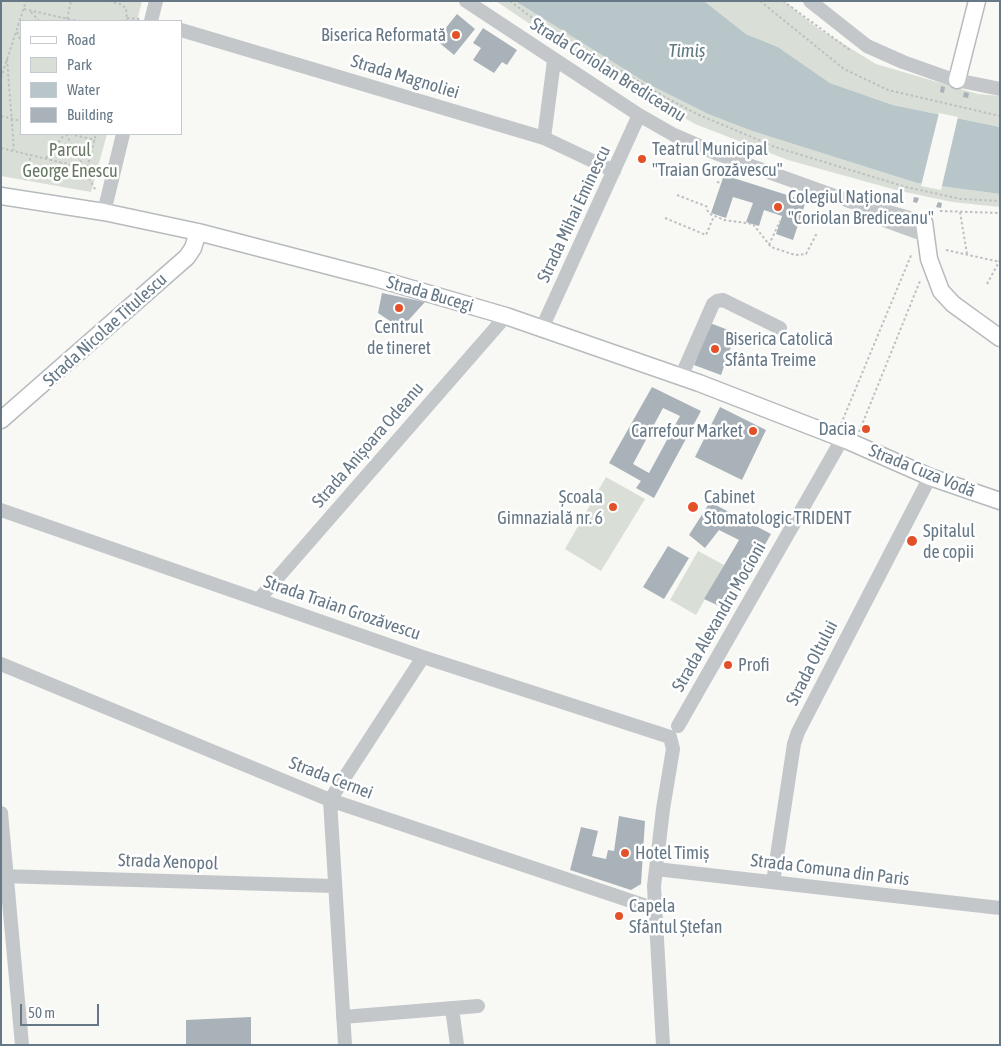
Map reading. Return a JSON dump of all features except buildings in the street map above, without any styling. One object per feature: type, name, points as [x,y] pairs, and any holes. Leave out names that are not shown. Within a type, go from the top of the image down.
[{"type":"main road","points":[[957,80],[977,1]]},
{"type":"main road","name":"Strada Bucegi","points":[[1,196],[102,204],[198,232],[375,278],[542,328],[846,437]]},
{"type":"main road","points":[[925,228],[929,259],[941,291],[953,304],[1000,338]]},
{"type":"main road","name":"Strada Nicolae Titulescu","points":[[1,420],[186,257],[193,248],[198,232]]},
{"type":"main road","name":"Strada Cuza Vodă","points":[[846,437],[930,477],[1000,501]]},
{"type":"street","points":[[152,20],[156,1]]},
{"type":"street","name":"Strada Coriolan Brediceanu","points":[[466,1],[554,61],[674,135],[718,154],[849,201],[873,216],[925,228]]},
{"type":"street","points":[[810,1],[866,46],[903,62],[957,80],[1000,89]]},
{"type":"street","name":"Strada Magnoliei","points":[[182,30],[544,138],[614,171]]},
{"type":"street","points":[[544,138],[554,61]]},
{"type":"street","name":"Strada Mihai Eminescu","points":[[542,328],[640,115]]},
{"type":"street","points":[[102,204],[123,135]]},
{"type":"street","points":[[681,377],[713,304],[717,301],[723,300],[780,328]]},
{"type":"street","name":"Strada Anișoara Odeanu","points":[[259,599],[506,316]]},
{"type":"street","name":"Strada Alexandru Mocioni","points":[[678,726],[846,437]]},
{"type":"street","name":"Strada Oltului","points":[[773,882],[794,744],[798,732],[930,477]]},
{"type":"street","name":"Strada Traian Grozăvescu","points":[[1,510],[423,657],[672,739],[673,748],[656,869]]},
{"type":"street","points":[[344,1045],[330,800],[423,657]]},
{"type":"street","name":"Strada Cernei","points":[[1,664],[330,800],[655,909]]},
{"type":"street","points":[[1,813],[8,971],[22,1045]]},
{"type":"street","points":[[656,869],[655,909],[663,1045]]},
{"type":"street","name":"Strada Comuna din Paris","points":[[656,869],[1000,908]]},
{"type":"street","name":"Strada Xenopol","points":[[4,876],[334,886]]},
{"type":"street","points":[[343,1017],[478,1006]]},
{"type":"street","points":[[452,1008],[457,1045]]},
{"type":"path","points":[[20,20],[26,1]]},
{"type":"path","points":[[67,19],[71,1]]},
{"type":"path","points":[[110,1],[126,8],[127,20]]},
{"type":"path","points":[[510,1],[535,20],[661,95],[696,114],[775,147],[906,187],[961,199],[1000,201]]},
{"type":"path","points":[[760,1],[844,69],[862,78],[888,90],[1000,116]]},
{"type":"path","points":[[782,1],[855,52]]},
{"type":"path","points":[[24,9],[72,20]]},
{"type":"path","points":[[30,10],[38,20]]},
{"type":"path","points":[[1,78],[20,20]]},
{"type":"path","points":[[16,32],[20,39]]},
{"type":"path","points":[[8,59],[14,150]]},
{"type":"path","points":[[1,116],[20,121]]},
{"type":"path","points":[[46,158],[65,135]]},
{"type":"path","points":[[67,135],[102,204]]},
{"type":"path","points":[[74,135],[95,140]]},
{"type":"path","points":[[86,172],[96,135]]},
{"type":"path","points":[[1,148],[84,168]]},
{"type":"path","points":[[24,180],[31,154]]},
{"type":"path","points":[[717,182],[721,183]]},
{"type":"path","points":[[676,195],[708,207]]},
{"type":"path","points":[[707,210],[714,216],[753,224],[769,244],[799,256],[808,251],[816,233]]},
{"type":"path","points":[[940,211],[1000,214]]},
{"type":"path","points":[[960,212],[967,254]]},
{"type":"path","points":[[665,218],[706,235],[714,216]]},
{"type":"path","points":[[769,244],[780,221]]},
{"type":"path","points":[[946,250],[999,261],[986,284]]},
{"type":"path","points":[[846,437],[912,253]]},
{"type":"path","points":[[846,437],[920,281]]},
{"type":"green space","name":"Parcul George Enescu","points":[[1,1],[142,1],[137,20],[20,20],[20,135],[107,135],[91,192],[1,176]]},
{"type":"green space","points":[[496,1],[515,1],[648,84],[708,114],[752,131],[917,183],[1000,194],[1000,207],[952,202],[896,190],[788,160],[695,124],[581,59]]},
{"type":"green space","points":[[704,1],[784,1],[816,27],[876,64],[978,94],[1000,96],[1000,127],[893,105],[830,83],[778,47],[746,34]]},
{"type":"green space","points":[[606,477],[645,499],[601,571],[565,549]]},
{"type":"green space","points":[[698,551],[724,565],[696,615],[670,600]]},
{"type":"water","name":"Timiș","points":[[515,1],[704,1],[746,34],[778,47],[830,83],[893,105],[1000,127],[1000,194],[917,183],[752,131],[708,114],[648,84]]},
{"type":"pier","points":[[939,113],[958,117],[941,190],[921,186]]},
{"type":"place","name":"Biserica Reformată","points":[[456,35]]},
{"type":"place","name":"Teatrul Municipal \"Traian Grozăvescu\"","points":[[642,159]]},
{"type":"place","name":"Colegiul Național \"Coriolan Brediceanu\"","points":[[778,207]]},
{"type":"place","name":"Centrul de tineret","points":[[399,308]]},
{"type":"place","name":"Biserica Catolică Sfânta Treime","points":[[715,349]]},
{"type":"place","name":"Dacia","points":[[866,429]]},
{"type":"place","name":"Carrefour Market","points":[[753,431]]},
{"type":"place","name":"Școala Gimnazială nr. 6","points":[[613,507]]},
{"type":"place","name":"Cabinet Stomatologic TRIDENT","points":[[693,507]]},
{"type":"place","name":"Spitalul de copii","points":[[912,541]]},
{"type":"place","name":"Profi","points":[[728,665]]},
{"type":"place","name":"Hotel Timiș","points":[[625,853]]},
{"type":"place","name":"Capela Sfântul Ștefan","points":[[619,916]]}]
